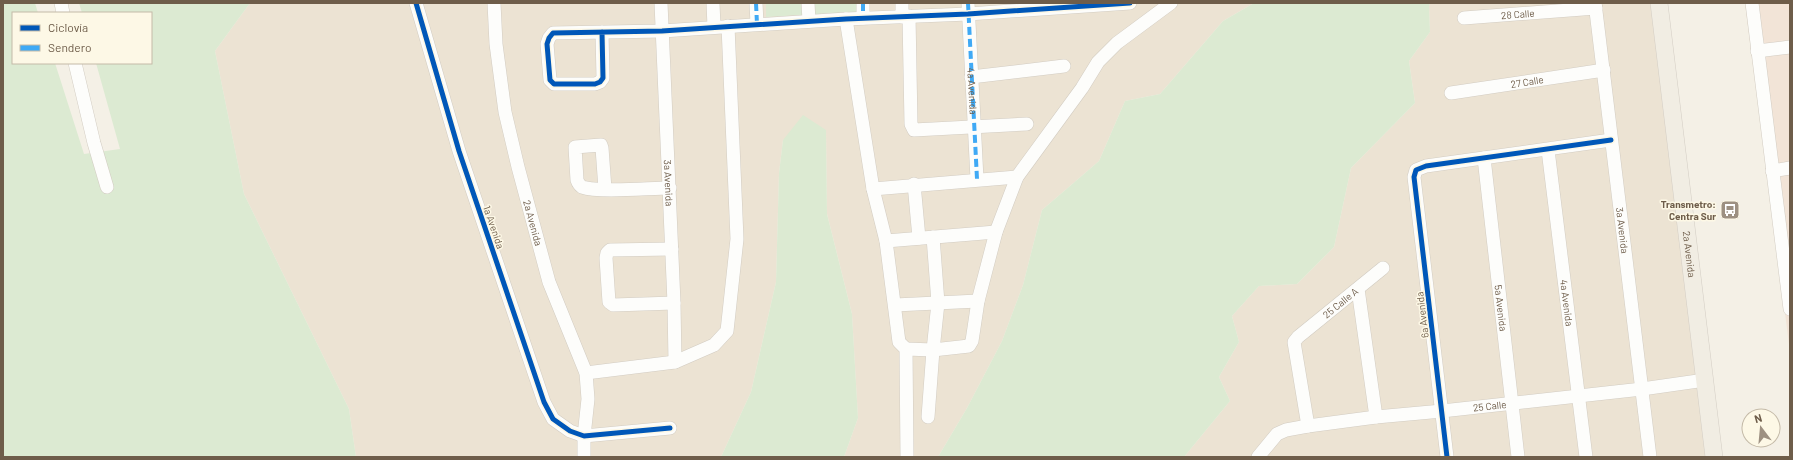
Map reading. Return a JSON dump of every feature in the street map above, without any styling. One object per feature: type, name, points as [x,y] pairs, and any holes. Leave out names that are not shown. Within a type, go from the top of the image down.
[{"type":"main road","name":"2a Avenida","points":[[1659,3],[1714,457]]},
{"type":"street","name":"1a Avenida","points":[[416,3],[459,151],[544,402],[553,419],[570,431],[584,436]]},
{"type":"street","name":"2a Avenida","points":[[494,3],[496,44],[505,112],[518,167],[548,282],[586,373],[588,399],[584,436],[584,457]]},
{"type":"street","name":"3a Avenida","points":[[661,3],[670,188],[675,362]]},
{"type":"street","points":[[713,3],[714,27]]},
{"type":"street","points":[[756,3],[757,24]]},
{"type":"street","points":[[808,3],[809,21]]},
{"type":"street","points":[[862,3],[863,18]]},
{"type":"street","points":[[902,3],[906,16],[911,124],[914,130],[1027,124]]},
{"type":"street","points":[[602,32],[602,78],[600,82],[595,84],[554,84],[550,80],[547,44],[553,33],[602,32],[662,31],[906,16],[968,9],[1130,3]]},
{"type":"street","points":[[906,349],[933,350],[969,346],[972,341],[978,301],[996,232],[1017,177],[1082,88],[1098,62],[1123,39],[1171,3]]},
{"type":"street","points":[[1752,3],[1772,170],[1788,272],[1790,309]]},
{"type":"street","name":"3a Avenida","points":[[1596,6],[1650,457]]},
{"type":"street","name":"28 Calle","points":[[1464,18],[1596,6]]},
{"type":"street","name":"4a Avenida","points":[[968,9],[973,127],[977,179]]},
{"type":"street","points":[[846,19],[873,189],[886,241],[900,342],[906,349],[907,457]]},
{"type":"street","points":[[586,373],[675,362],[714,345],[727,331],[737,239],[728,26]]},
{"type":"street","points":[[1757,51],[1790,47]]},
{"type":"street","points":[[75,64],[94,143],[107,187]]},
{"type":"street","points":[[971,77],[1064,66]]},
{"type":"street","name":"27 Calle","points":[[1451,93],[1604,70]]},
{"type":"street","points":[[1484,158],[1611,140]]},
{"type":"street","name":"4a Avenida","points":[[1548,150],[1586,457]]},
{"type":"street","name":"6a Avenida","points":[[1447,457],[1414,177],[1416,170],[1426,166],[1484,158]]},
{"type":"street","name":"5a Avenida","points":[[1484,158],[1518,457]]},
{"type":"street","points":[[1772,170],[1790,168]]},
{"type":"street","points":[[873,189],[914,184],[1017,177]]},
{"type":"street","points":[[914,184],[919,238]]},
{"type":"street","points":[[605,189],[670,188]]},
{"type":"street","points":[[886,241],[996,232]]},
{"type":"street","points":[[928,417],[938,303],[933,237]]},
{"type":"street","points":[[672,249],[610,250],[607,253],[606,258],[609,302],[613,305],[674,303]]},
{"type":"street","name":"25 Calle A","points":[[1308,426],[1294,342],[1298,337],[1383,268]]},
{"type":"street","points":[[1358,288],[1376,417]]},
{"type":"street","points":[[895,305],[978,301]]},
{"type":"street","name":"25 Calle","points":[[1258,457],[1277,434],[1286,430],[1308,426],[1376,417],[1642,389],[1705,380]]},
{"type":"street","points":[[584,436],[670,428]]},
{"type":"shaded area","points":[[250,3],[1254,3],[1223,21],[1160,94],[1125,101],[1099,161],[1042,210],[1023,285],[1002,341],[967,408],[938,457],[844,457],[858,418],[852,314],[827,214],[826,130],[783,140],[779,173],[776,282],[751,392],[721,457],[356,457],[349,409],[244,194],[215,51]]},
{"type":"shaded area","points":[[1430,3],[1652,3],[1706,457],[1184,457],[1230,401],[1219,377],[1239,342],[1232,316],[1259,286],[1297,284],[1334,247],[1351,168],[1415,103],[1409,61],[1430,32]]},
{"type":"shaded area","points":[[1745,3],[1790,3],[1790,352]]},
{"type":"green space","points":[[3,3],[35,3],[38,12],[12,12],[12,64],[55,64],[84,154],[120,149],[96,64],[152,64],[152,12],[82,12],[79,3],[250,3],[215,51],[244,194],[349,409],[356,457],[3,457]]},
{"type":"green space","points":[[766,3],[869,3],[869,11],[766,17]]},
{"type":"green space","points":[[1254,3],[1430,3],[1430,32],[1409,61],[1415,103],[1351,168],[1334,247],[1297,284],[1259,286],[1232,316],[1239,342],[1219,377],[1230,401],[1184,457],[938,457],[967,408],[1002,341],[1023,285],[1042,210],[1099,161],[1125,101],[1160,94],[1223,21]]},
{"type":"green space","points":[[803,115],[826,130],[827,214],[852,314],[858,418],[844,457],[721,457],[751,392],[776,282],[779,173],[783,140]]},
{"type":"marked path","points":[[756,3],[757,24]]},
{"type":"marked path","points":[[863,3],[863,18]]},
{"type":"marked path","points":[[968,3],[977,179]]},
{"type":"cycle path","points":[[416,3],[459,151],[544,402],[553,419],[570,431],[584,436],[670,428]]},
{"type":"cycle path","points":[[602,32],[603,78],[600,82],[595,84],[554,84],[550,80],[547,44],[553,33],[662,31],[846,19],[968,14],[1130,3]]},
{"type":"cycle path","points":[[1447,457],[1414,177],[1416,170],[1426,166],[1611,140]]},
{"type":"place","name":"Transmetro: Centra Sur","points":[[1730,210]]}]
